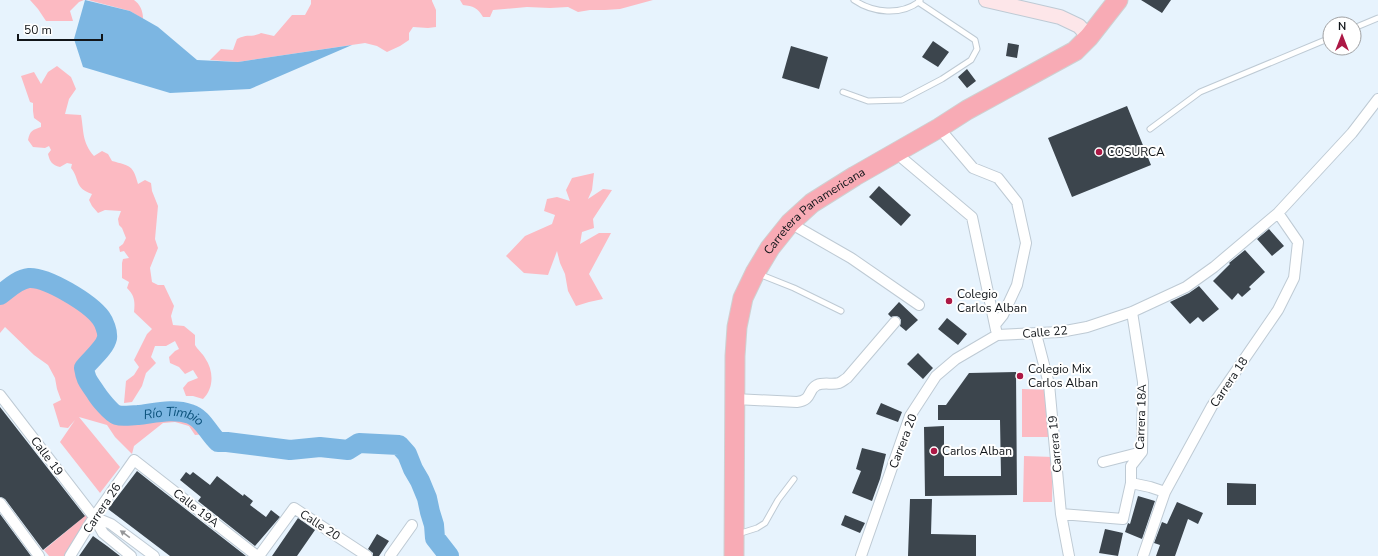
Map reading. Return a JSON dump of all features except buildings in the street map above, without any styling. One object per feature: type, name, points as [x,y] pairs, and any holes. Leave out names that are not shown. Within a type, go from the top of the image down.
[{"type":"highway","name":"Carretera Panamericana","points":[[734,556],[734,356],[737,327],[744,298],[754,273],[770,248],[790,223],[812,203],[967,110],[1075,51],[1089,37],[1118,0]]},
{"type":"main road","points":[[986,0],[1060,17],[1079,26],[1089,37]]},
{"type":"street","name":"Calle 22","points":[[997,335],[1060,332],[1087,327],[1132,312],[1186,287],[1214,267],[1278,213],[1352,133],[1378,99]]},
{"type":"street","points":[[939,128],[973,168],[998,178],[1017,202],[1026,243],[1017,285],[1003,315],[995,325]]},
{"type":"street","points":[[896,153],[972,217],[997,335]]},
{"type":"street","name":"Carrera 18","points":[[1143,556],[1164,492],[1212,406],[1278,310],[1294,278],[1298,242],[1278,213]]},
{"type":"street","points":[[790,223],[851,258],[919,305]]},
{"type":"street","name":"Carrera 18A","points":[[1061,514],[1123,519],[1131,483],[1131,466],[1142,452],[1143,382],[1132,312]]},
{"type":"street","points":[[735,399],[797,402],[804,401],[812,388],[817,385],[840,383],[847,378],[895,322]]},
{"type":"street","name":"Carrera 19","points":[[1036,334],[1049,384],[1061,514],[1069,556]]},
{"type":"street","name":"Carrera 20","points":[[861,556],[910,416],[936,376],[956,359],[997,335]]},
{"type":"street","name":"Calle 19","points":[[1,400],[94,517],[104,533],[131,556]]},
{"type":"street","points":[[1103,462],[1142,452]]},
{"type":"street","name":"Carrera 26","points":[[70,556],[94,517],[134,460]]},
{"type":"street","name":"Calle 19A","points":[[134,460],[258,556]]},
{"type":"street","points":[[1131,483],[1150,486],[1164,492]]},
{"type":"street","points":[[0,503],[39,556]]},
{"type":"street","name":"Calle 20","points":[[258,556],[294,508],[367,556]]},
{"type":"street","name":"Calle 19","points":[[94,517],[111,524],[154,556]]},
{"type":"street","points":[[390,556],[412,525]]},
{"type":"lane","points":[[843,92],[868,101],[902,100],[942,79],[971,60],[977,49],[975,40],[920,1],[909,8],[896,12],[882,11],[860,4],[854,0]]},
{"type":"lane","points":[[1362,25],[1378,18]]},
{"type":"lane","points":[[1150,129],[1200,92],[1322,41]]},
{"type":"lane","points":[[754,273],[794,288],[841,311]]},
{"type":"lane","points":[[735,535],[757,528],[765,523],[778,500],[794,479]]},
{"type":"shaded area","points":[[30,0],[84,0],[79,2],[70,11],[73,21],[46,21]]},
{"type":"shaded area","points":[[88,0],[134,0],[141,8],[143,19],[130,11]]},
{"type":"shaded area","points":[[311,0],[432,0],[436,10],[436,27],[413,27],[409,33],[409,40],[387,52],[377,46],[365,43],[238,62],[210,60],[221,49],[233,50],[237,39],[241,37],[261,33],[274,36],[292,15],[305,15],[311,4]]},
{"type":"shaded area","points":[[460,0],[653,0],[620,9],[578,12],[568,7],[527,7],[493,10],[490,17],[483,17],[479,11],[472,7],[463,5]]},
{"type":"shaded area","points":[[57,66],[71,77],[76,89],[69,99],[65,114],[81,115],[85,141],[94,156],[102,151],[108,154],[112,161],[130,167],[138,184],[145,180],[151,183],[152,191],[158,206],[155,239],[158,248],[150,268],[152,282],[158,285],[164,285],[174,306],[171,316],[173,325],[184,326],[195,335],[195,345],[208,363],[212,379],[207,395],[203,399],[193,396],[186,396],[183,388],[188,382],[198,378],[193,370],[185,374],[179,367],[170,363],[169,357],[179,349],[175,341],[166,346],[155,346],[151,357],[156,363],[146,373],[142,386],[132,402],[124,403],[126,381],[134,375],[139,367],[134,360],[147,334],[152,329],[134,312],[134,299],[127,288],[129,282],[122,278],[123,259],[129,258],[124,251],[120,252],[119,247],[123,244],[126,238],[122,228],[119,225],[118,219],[121,211],[105,210],[98,213],[89,200],[92,194],[86,192],[80,186],[71,168],[72,164],[67,163],[60,167],[55,165],[52,163],[48,154],[51,150],[49,146],[45,148],[33,147],[28,140],[32,131],[41,127],[41,123],[34,118],[33,103],[30,102],[21,76],[34,72],[41,84],[48,72]]},
{"type":"shaded area","points":[[594,173],[592,190],[588,199],[603,189],[612,190],[593,219],[594,228],[582,232],[580,244],[599,233],[611,233],[589,274],[603,299],[576,306],[568,291],[565,274],[557,251],[548,275],[524,273],[506,256],[525,236],[552,224],[555,215],[544,211],[547,199],[557,197],[570,201],[566,190],[572,178]]},
{"type":"shaded area","points":[[28,281],[44,283],[59,289],[98,318],[104,333],[96,351],[85,359],[80,367],[85,382],[96,404],[100,408],[122,421],[133,421],[168,414],[190,416],[198,422],[205,434],[195,435],[189,426],[175,422],[163,423],[134,446],[132,454],[115,437],[107,425],[79,417],[120,467],[100,493],[60,442],[75,420],[68,428],[60,427],[53,404],[61,400],[55,378],[48,365],[34,355],[5,327],[0,333],[0,299],[14,286]]},
{"type":"shaded area","points":[[1022,389],[1050,390],[1049,437],[1022,437]]},
{"type":"shaded area","points":[[1024,456],[1053,457],[1052,502],[1023,502]]},
{"type":"shaded area","points":[[86,515],[89,518],[64,556],[49,556],[44,550]]},
{"type":"water","points":[[85,0],[130,11],[158,27],[197,60],[238,62],[352,45],[250,89],[170,93],[83,67],[74,39]]},
{"type":"waterway","name":"Río Timbio","points":[[0,295],[21,280],[29,278],[37,279],[57,286],[78,298],[88,305],[101,318],[107,333],[106,342],[84,368],[88,381],[114,414],[124,416],[171,411],[184,412],[195,416],[202,422],[218,442],[290,450],[320,447],[348,450],[359,443],[399,445],[407,454],[427,498],[434,525],[435,538],[449,556]]},
{"type":"place","name":"COSURCA","points":[[1099,152]]},
{"type":"place","name":"Colegio Carlos Alban","points":[[949,301]]},
{"type":"place","name":"Colegio Mix Carlos Alban","points":[[1020,376]]},
{"type":"place","name":"Carlos Alban","points":[[934,451]]}]
